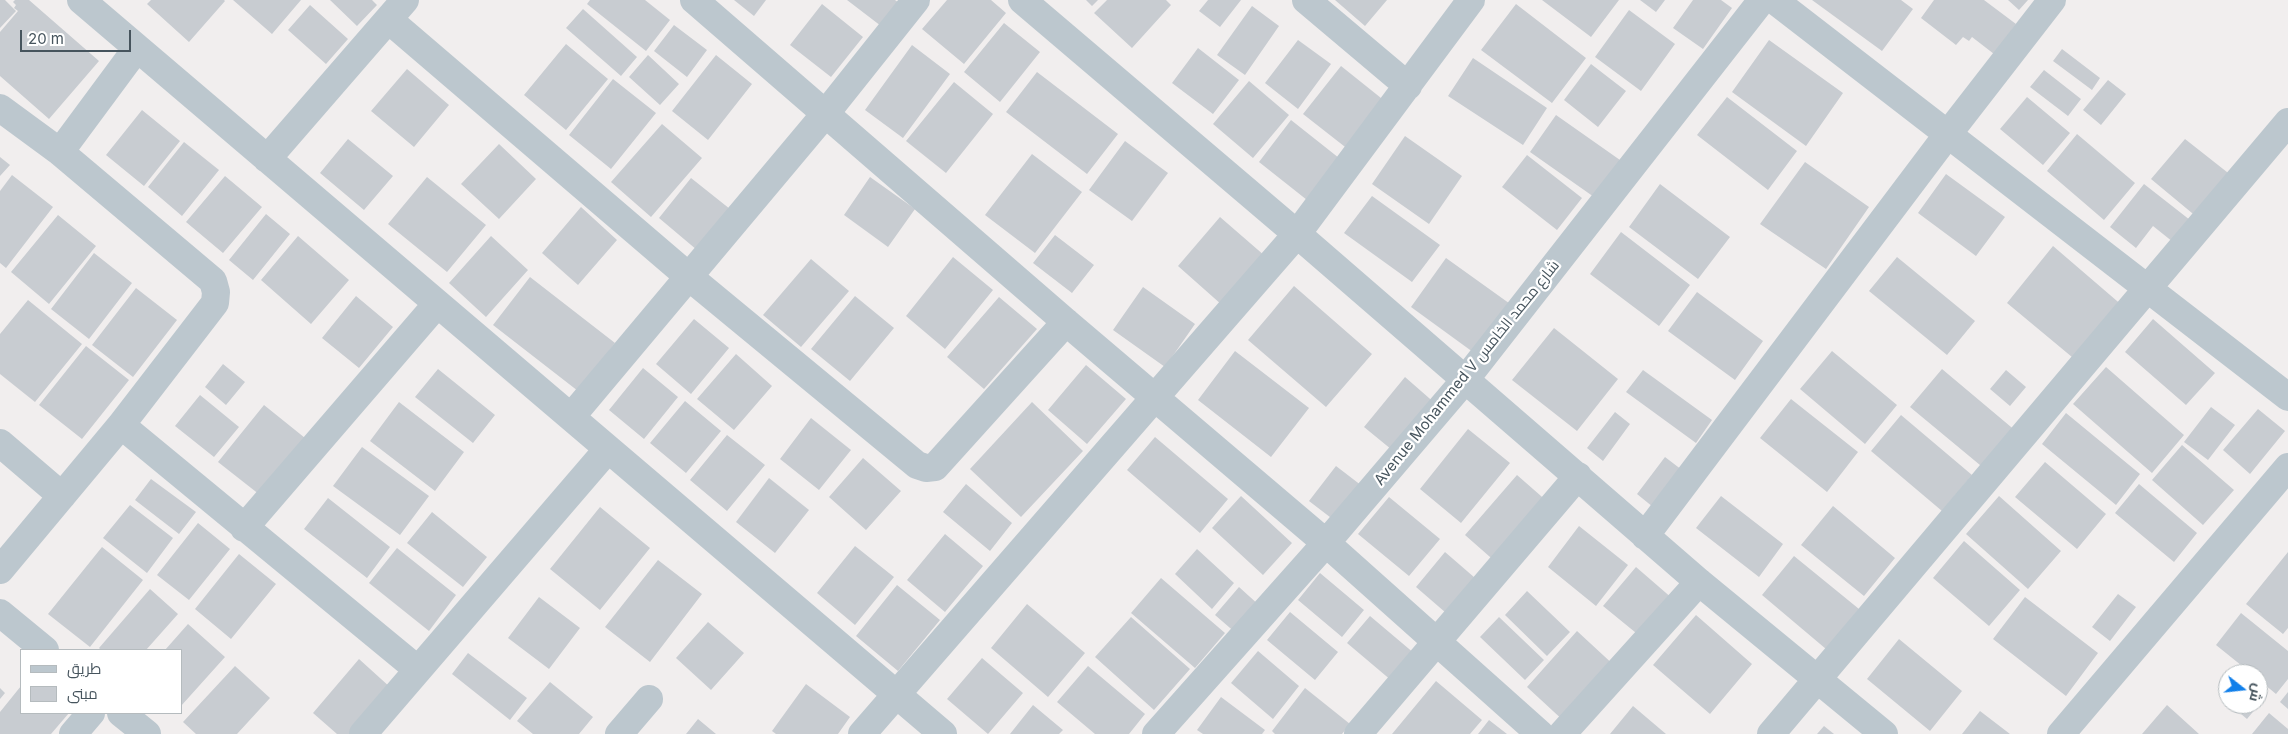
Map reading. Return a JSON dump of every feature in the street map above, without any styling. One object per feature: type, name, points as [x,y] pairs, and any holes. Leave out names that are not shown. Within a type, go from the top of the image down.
[{"type":"street","points":[[81,0],[943,734]]},
{"type":"street","points":[[694,0],[1326,544],[1540,734]]},
{"type":"street","points":[[571,418],[826,113],[916,0]]},
{"type":"street","points":[[1022,0],[1297,234],[1699,582],[1819,678],[1884,734]]},
{"type":"street","points":[[1306,0],[1408,86]]},
{"type":"street","points":[[862,734],[1297,234],[1471,0]]},
{"type":"street","name":"Avenue Mohammed V شارع محمد الخامس","points":[[1156,734],[1326,544],[1465,380],[1762,0]]},
{"type":"street","points":[[1774,0],[2288,397]]},
{"type":"street","points":[[1645,536],[1948,134],[2052,0]]},
{"type":"street","points":[[267,159],[397,10],[688,276],[917,465],[926,468],[935,467],[1066,322]]},
{"type":"street","points":[[60,152],[138,48]]},
{"type":"street","points":[[0,108],[60,152],[212,281],[216,292],[215,303],[121,425],[0,570]]},
{"type":"street","points":[[1771,734],[2149,289],[2288,122]]},
{"type":"street","points":[[244,528],[437,304]]},
{"type":"street","points":[[121,425],[417,669]]},
{"type":"street","points":[[0,444],[62,496]]},
{"type":"street","points":[[374,730],[417,669],[608,449]]},
{"type":"street","points":[[2061,734],[2288,467]]},
{"type":"street","points":[[1358,734],[1578,476]]},
{"type":"street","points":[[1562,734],[1699,582]]},
{"type":"street","points":[[0,613],[44,649]]},
{"type":"street","points":[[619,734],[649,699]]},
{"type":"street","points":[[73,734],[90,714]]},
{"type":"street","points":[[122,714],[147,734]]},
{"type":"building","points":[[0,0],[5,0],[16,11],[0,28]]},
{"type":"building","points":[[15,0],[29,0],[99,61],[49,119],[0,76],[0,32],[18,11],[14,8],[16,5],[13,2]]},
{"type":"building","points":[[151,0],[225,1],[189,42],[147,4]]},
{"type":"building","points":[[233,0],[301,0],[272,34]]},
{"type":"building","points":[[330,0],[372,0],[377,5],[357,26]]},
{"type":"building","points":[[590,0],[645,0],[670,20],[646,51],[587,4]]},
{"type":"building","points":[[734,0],[766,0],[754,16]]},
{"type":"building","points":[[847,0],[895,0],[899,3],[881,26]]},
{"type":"building","points":[[947,0],[991,0],[1006,13],[964,64],[922,29]]},
{"type":"building","points":[[1086,0],[1098,0],[1092,6]]},
{"type":"building","points":[[1107,0],[1166,0],[1171,5],[1132,48],[1094,13]]},
{"type":"building","points":[[1208,0],[1241,0],[1220,27],[1199,11]]},
{"type":"building","points":[[1335,0],[1387,0],[1365,26]]},
{"type":"building","points":[[1542,0],[1619,0],[1591,37]]},
{"type":"building","points":[[1640,0],[1665,0],[1656,12]]},
{"type":"building","points":[[1693,0],[1721,0],[1732,8],[1703,49],[1673,28]]},
{"type":"building","points":[[1812,0],[1901,0],[1913,9],[1882,51]]},
{"type":"building","points":[[1934,0],[1984,0],[2016,24],[1994,54],[1972,37],[1969,41],[1963,37],[1956,45],[1921,18]]},
{"type":"building","points":[[2008,0],[2028,0],[2019,10]]},
{"type":"building","points":[[822,4],[863,37],[831,77],[790,45]]},
{"type":"building","points":[[1516,4],[1586,58],[1552,103],[1481,50]]},
{"type":"building","points":[[310,5],[348,39],[326,64],[288,30]]},
{"type":"building","points":[[1252,6],[1279,26],[1245,75],[1217,55]]},
{"type":"building","points":[[583,9],[637,57],[621,76],[566,28]]},
{"type":"building","points":[[1629,10],[1675,44],[1641,91],[1595,57]]},
{"type":"building","points":[[1004,23],[1040,52],[1000,102],[964,72]]},
{"type":"building","points":[[674,25],[707,50],[687,77],[654,51]]},
{"type":"building","points":[[1298,40],[1331,64],[1298,109],[1265,83]]},
{"type":"building","points":[[1769,40],[1843,93],[1806,146],[1732,92]]},
{"type":"building","points":[[566,44],[608,79],[566,130],[524,95]]},
{"type":"building","points":[[912,45],[950,74],[903,138],[865,110]]},
{"type":"building","points":[[1198,48],[1239,80],[1213,114],[1172,83]]},
{"type":"building","points":[[2062,49],[2100,78],[2092,90],[2053,61]]},
{"type":"building","points":[[648,55],[679,84],[660,105],[629,77]]},
{"type":"building","points":[[716,55],[752,84],[708,140],[672,111]]},
{"type":"building","points":[[1473,58],[1547,108],[1523,145],[1448,96]]},
{"type":"building","points":[[1591,64],[1626,91],[1598,127],[1564,100]]},
{"type":"building","points":[[1341,66],[1386,102],[1349,150],[1303,114]]},
{"type":"building","points":[[407,69],[449,105],[414,147],[371,111]]},
{"type":"building","points":[[2044,70],[2081,99],[2068,116],[2030,87]]},
{"type":"building","points":[[1037,72],[1118,134],[1087,174],[1006,112]]},
{"type":"building","points":[[613,79],[656,113],[611,169],[569,135]]},
{"type":"building","points":[[2108,80],[2126,94],[2101,125],[2083,110]]},
{"type":"building","points":[[1249,81],[1289,115],[1253,158],[1213,124]]},
{"type":"building","points":[[954,82],[993,114],[946,173],[906,141]]},
{"type":"building","points":[[1727,97],[1797,151],[1768,190],[1697,135]]},
{"type":"building","points":[[2027,97],[2070,133],[2043,165],[2000,129]]},
{"type":"building","points":[[142,110],[180,141],[144,186],[106,155]]},
{"type":"building","points":[[1556,115],[1620,160],[1594,197],[1530,152]]},
{"type":"building","points":[[1291,120],[1339,158],[1307,200],[1259,162]]},
{"type":"building","points":[[662,124],[702,158],[651,217],[611,182]]},
{"type":"building","points":[[2077,134],[2135,183],[2104,220],[2047,171]]},
{"type":"building","points":[[1405,136],[1462,176],[1429,224],[1372,184]]},
{"type":"building","points":[[348,139],[393,176],[364,210],[320,173]]},
{"type":"building","points":[[2185,139],[2232,176],[2198,218],[2151,179]]},
{"type":"building","points":[[1125,141],[1168,173],[1132,221],[1089,190]]},
{"type":"building","points":[[184,142],[219,170],[182,216],[148,187]]},
{"type":"building","points":[[499,144],[536,179],[499,219],[461,184]]},
{"type":"building","points":[[1032,154],[1082,192],[1035,253],[985,215]]},
{"type":"building","points":[[1527,155],[1582,198],[1557,230],[1502,187]]},
{"type":"building","points":[[0,157],[10,165],[0,176]]},
{"type":"building","points":[[1805,162],[1869,207],[1826,269],[1760,224]]},
{"type":"building","points":[[1946,174],[2005,217],[1976,256],[1918,213]]},
{"type":"building","points":[[12,175],[53,207],[6,268],[0,263],[0,191]]},
{"type":"building","points":[[225,176],[262,207],[223,253],[186,222]]},
{"type":"building","points":[[427,177],[486,225],[447,272],[388,224]]},
{"type":"building","points":[[870,177],[915,209],[888,247],[844,215]]},
{"type":"building","points":[[691,178],[730,209],[697,250],[659,218]]},
{"type":"building","points":[[1660,184],[1730,237],[1698,279],[1629,227]]},
{"type":"building","points":[[2144,184],[2190,220],[2173,242],[2153,226],[2136,248],[2110,227]]},
{"type":"building","points":[[1372,196],[1440,245],[1412,282],[1344,233]]},
{"type":"building","points":[[581,207],[617,240],[578,285],[542,253]]},
{"type":"building","points":[[266,214],[290,234],[253,280],[229,260]]},
{"type":"building","points":[[58,215],[96,246],[49,304],[11,272]]},
{"type":"building","points":[[1220,217],[1265,256],[1222,305],[1178,266]]},
{"type":"building","points":[[1621,232],[1690,285],[1659,326],[1590,274]]},
{"type":"building","points":[[1055,235],[1094,265],[1072,293],[1033,263]]},
{"type":"building","points":[[298,236],[349,280],[311,324],[261,280]]},
{"type":"building","points":[[491,236],[528,270],[486,317],[449,283]]},
{"type":"building","points":[[2053,246],[2124,307],[2078,362],[2007,303]]},
{"type":"building","points":[[94,253],[132,283],[89,339],[51,309]]},
{"type":"building","points":[[953,257],[993,290],[945,349],[906,316]]},
{"type":"building","points":[[1897,257],[1975,321],[1947,355],[1869,291]]},
{"type":"building","points":[[1446,258],[1513,306],[1477,355],[1411,307]]},
{"type":"building","points":[[811,259],[849,291],[801,347],[763,315]]},
{"type":"building","points":[[530,277],[615,343],[578,391],[493,325]]},
{"type":"building","points":[[1294,286],[1372,354],[1326,407],[1248,340]]},
{"type":"building","points":[[1143,287],[1195,324],[1165,367],[1113,330]]},
{"type":"building","points":[[136,288],[177,320],[133,377],[92,345]]},
{"type":"building","points":[[1697,292],[1763,341],[1735,380],[1668,331]]},
{"type":"building","points":[[356,296],[393,327],[359,368],[322,338]]},
{"type":"building","points":[[855,296],[894,328],[850,381],[811,349]]},
{"type":"building","points":[[999,297],[1037,329],[984,389],[947,357]]},
{"type":"building","points":[[28,300],[82,344],[35,402],[0,374],[0,334]]},
{"type":"building","points":[[694,319],[729,348],[691,394],[656,364]]},
{"type":"building","points":[[2153,319],[2215,373],[2186,405],[2125,352]]},
{"type":"building","points":[[1554,328],[1618,379],[1577,431],[1512,380]]},
{"type":"building","points":[[86,346],[129,380],[82,439],[39,405]]},
{"type":"building","points":[[1235,351],[1309,408],[1271,457],[1198,400]]},
{"type":"building","points":[[1832,351],[1897,405],[1865,444],[1800,389]]},
{"type":"building","points":[[736,354],[772,386],[734,430],[697,399]]},
{"type":"building","points":[[223,364],[245,382],[226,405],[205,387]]},
{"type":"building","points":[[1086,365],[1126,399],[1087,444],[1048,410]]},
{"type":"building","points":[[2106,367],[2184,435],[2152,473],[2073,404]]},
{"type":"building","points":[[643,368],[678,397],[644,439],[609,410]]},
{"type":"building","points":[[438,369],[495,415],[473,443],[415,397]]},
{"type":"building","points":[[1942,369],[2017,432],[1986,470],[1910,407]]},
{"type":"building","points":[[1643,370],[1712,420],[1696,443],[1626,392]]},
{"type":"building","points":[[2006,370],[2026,387],[2010,406],[1990,389]]},
{"type":"building","points":[[1405,377],[1437,405],[1397,454],[1364,427]]},
{"type":"building","points":[[200,395],[239,427],[214,457],[175,426]]},
{"type":"building","points":[[1791,399],[1858,452],[1827,492],[1760,438]]},
{"type":"building","points":[[685,401],[721,431],[686,473],[650,443]]},
{"type":"building","points":[[399,402],[464,452],[435,491],[370,441]]},
{"type":"building","points":[[1032,402],[1083,451],[1021,517],[970,469]]},
{"type":"building","points":[[264,405],[305,438],[260,495],[218,462]]},
{"type":"building","points":[[2211,407],[2235,425],[2208,460],[2184,442]]},
{"type":"building","points":[[2258,409],[2285,431],[2250,474],[2223,450]]},
{"type":"building","points":[[1615,412],[1630,424],[1603,461],[1587,448]]},
{"type":"building","points":[[2066,413],[2140,474],[2116,505],[2042,444]]},
{"type":"building","points":[[1901,415],[1972,475],[1942,511],[1871,451]]},
{"type":"building","points":[[811,418],[851,450],[819,490],[780,459]]},
{"type":"building","points":[[1468,429],[1510,463],[1461,523],[1420,489]]},
{"type":"building","points":[[727,435],[765,465],[727,511],[690,480]]},
{"type":"building","points":[[1155,437],[1228,499],[1200,533],[1127,470]]},
{"type":"building","points":[[2182,445],[2234,490],[2203,525],[2152,480]]},
{"type":"building","points":[[362,447],[429,496],[400,535],[333,486]]},
{"type":"building","points":[[1665,457],[1682,470],[1653,507],[1637,494]]},
{"type":"building","points":[[863,458],[901,491],[866,530],[829,497]]},
{"type":"building","points":[[2045,462],[2106,514],[2077,549],[2015,497]]},
{"type":"building","points":[[1336,466],[1366,489],[1339,524],[1309,501]]},
{"type":"building","points":[[1517,475],[1549,503],[1498,564],[1465,535]]},
{"type":"building","points":[[769,478],[809,510],[775,553],[736,522]]},
{"type":"building","points":[[151,479],[196,512],[179,534],[135,500]]},
{"type":"building","points":[[966,484],[1012,523],[990,551],[943,512]]},
{"type":"building","points":[[2139,484],[2197,533],[2174,562],[2115,513]]},
{"type":"building","points":[[1241,496],[1292,543],[1263,575],[1212,528]]},
{"type":"building","points":[[1721,496],[1783,544],[1759,577],[1696,528]]},
{"type":"building","points":[[1999,496],[2061,551],[2028,589],[1966,534]]},
{"type":"building","points":[[1389,497],[1440,539],[1409,576],[1358,534]]},
{"type":"building","points":[[328,498],[390,547],[367,578],[304,529]]},
{"type":"building","points":[[130,505],[173,538],[147,573],[103,538]]},
{"type":"building","points":[[1833,506],[1895,558],[1864,596],[1801,545]]},
{"type":"building","points":[[600,507],[650,548],[600,610],[550,569]]},
{"type":"building","points":[[432,512],[487,557],[463,587],[407,543]]},
{"type":"building","points":[[198,523],[230,549],[189,600],[157,575]]},
{"type":"building","points":[[1579,526],[1628,565],[1596,606],[1548,567]]},
{"type":"building","points":[[945,534],[983,566],[945,612],[907,580]]},
{"type":"building","points":[[1964,541],[2020,590],[1989,626],[1933,578]]},
{"type":"building","points":[[855,546],[894,577],[855,625],[817,593]]},
{"type":"building","points":[[102,547],[143,580],[90,647],[48,614]]},
{"type":"building","points":[[397,548],[456,595],[429,631],[369,583]]},
{"type":"building","points":[[1197,549],[1234,583],[1212,609],[1175,574]]},
{"type":"building","points":[[1445,552],[1482,584],[1453,619],[1416,587]]},
{"type":"building","points":[[2288,552],[2288,628],[2283,634],[2246,604]]},
{"type":"building","points":[[239,554],[276,584],[231,639],[195,609]]},
{"type":"building","points":[[1794,556],[1859,609],[1826,649],[1762,595]]},
{"type":"building","points":[[658,560],[702,594],[650,662],[605,627]]},
{"type":"building","points":[[1636,567],[1673,599],[1641,637],[1603,606]]},
{"type":"building","points":[[1320,573],[1364,610],[1342,637],[1298,600]]},
{"type":"building","points":[[1161,578],[1225,633],[1195,668],[1131,613]]},
{"type":"building","points":[[897,585],[940,620],[898,671],[856,636]]},
{"type":"building","points":[[1239,587],[1260,606],[1237,634],[1215,615]]},
{"type":"building","points":[[150,589],[178,614],[147,649],[99,648]]},
{"type":"building","points":[[1527,591],[1570,632],[1547,656],[1505,615]]},
{"type":"building","points":[[2118,594],[2136,607],[2110,641],[2092,627]]},
{"type":"building","points":[[539,597],[580,628],[549,669],[508,638]]},
{"type":"building","points":[[2025,597],[2098,653],[2066,696],[1993,639]]},
{"type":"building","points":[[1027,604],[1085,653],[1048,697],[991,648]]},
{"type":"building","points":[[1290,612],[1338,652],[1315,680],[1267,640]]},
{"type":"building","points":[[2241,613],[2288,651],[2288,679],[2276,694],[2268,687],[2268,664],[2240,664],[2216,645]]},
{"type":"building","points":[[1696,615],[1752,664],[1710,714],[1653,665]]},
{"type":"building","points":[[1370,616],[1415,654],[1392,681],[1347,643]]},
{"type":"building","points":[[1131,617],[1190,669],[1154,710],[1095,657]]},
{"type":"building","points":[[1499,617],[1544,660],[1525,680],[1480,637]]},
{"type":"building","points":[[708,622],[744,653],[711,690],[676,658]]},
{"type":"building","points":[[188,624],[225,657],[182,705],[182,649],[166,649]]},
{"type":"building","points":[[1577,631],[1617,668],[1566,723],[1527,687]]},
{"type":"building","points":[[1899,639],[1962,691],[1930,731],[1867,679]]},
{"type":"building","points":[[1258,651],[1299,686],[1273,719],[1231,683]]},
{"type":"building","points":[[468,653],[527,698],[510,720],[452,674]]},
{"type":"building","points":[[982,658],[1023,693],[988,734],[947,699]]},
{"type":"building","points":[[359,659],[391,688],[352,734],[337,734],[313,713]]},
{"type":"building","points":[[235,666],[270,698],[237,734],[196,734],[183,722]]},
{"type":"building","points":[[1088,666],[1145,714],[1129,734],[1095,734],[1057,702]]},
{"type":"building","points":[[1436,681],[1482,720],[1470,734],[1392,734]]},
{"type":"building","points":[[550,682],[593,717],[579,734],[533,734],[517,721]]},
{"type":"building","points":[[806,684],[850,717],[838,734],[776,734],[772,731]]},
{"type":"building","points":[[20,687],[20,714],[68,714],[51,734],[0,734],[0,712]]},
{"type":"building","points":[[0,688],[5,693],[0,699]]},
{"type":"building","points":[[1305,688],[1350,724],[1342,734],[1275,734],[1272,731]]},
{"type":"building","points":[[2288,692],[2288,709],[2280,702]]},
{"type":"building","points":[[1221,697],[1265,730],[1262,734],[1203,734],[1197,730]]},
{"type":"building","points":[[1033,705],[1063,730],[1059,734],[1010,734]]},
{"type":"building","points":[[2167,705],[2199,734],[2142,734]]},
{"type":"building","points":[[1633,706],[1666,734],[1610,734]]},
{"type":"building","points":[[1980,711],[2010,734],[1962,734]]},
{"type":"building","points":[[2269,713],[2288,729],[2288,734],[2252,734]]},
{"type":"building","points":[[2241,714],[2251,714],[2247,719]]},
{"type":"building","points":[[698,719],[716,734],[686,734]]},
{"type":"building","points":[[1489,720],[1507,734],[1478,734]]},
{"type":"building","points":[[1824,726],[1834,734],[1817,734]]}]
